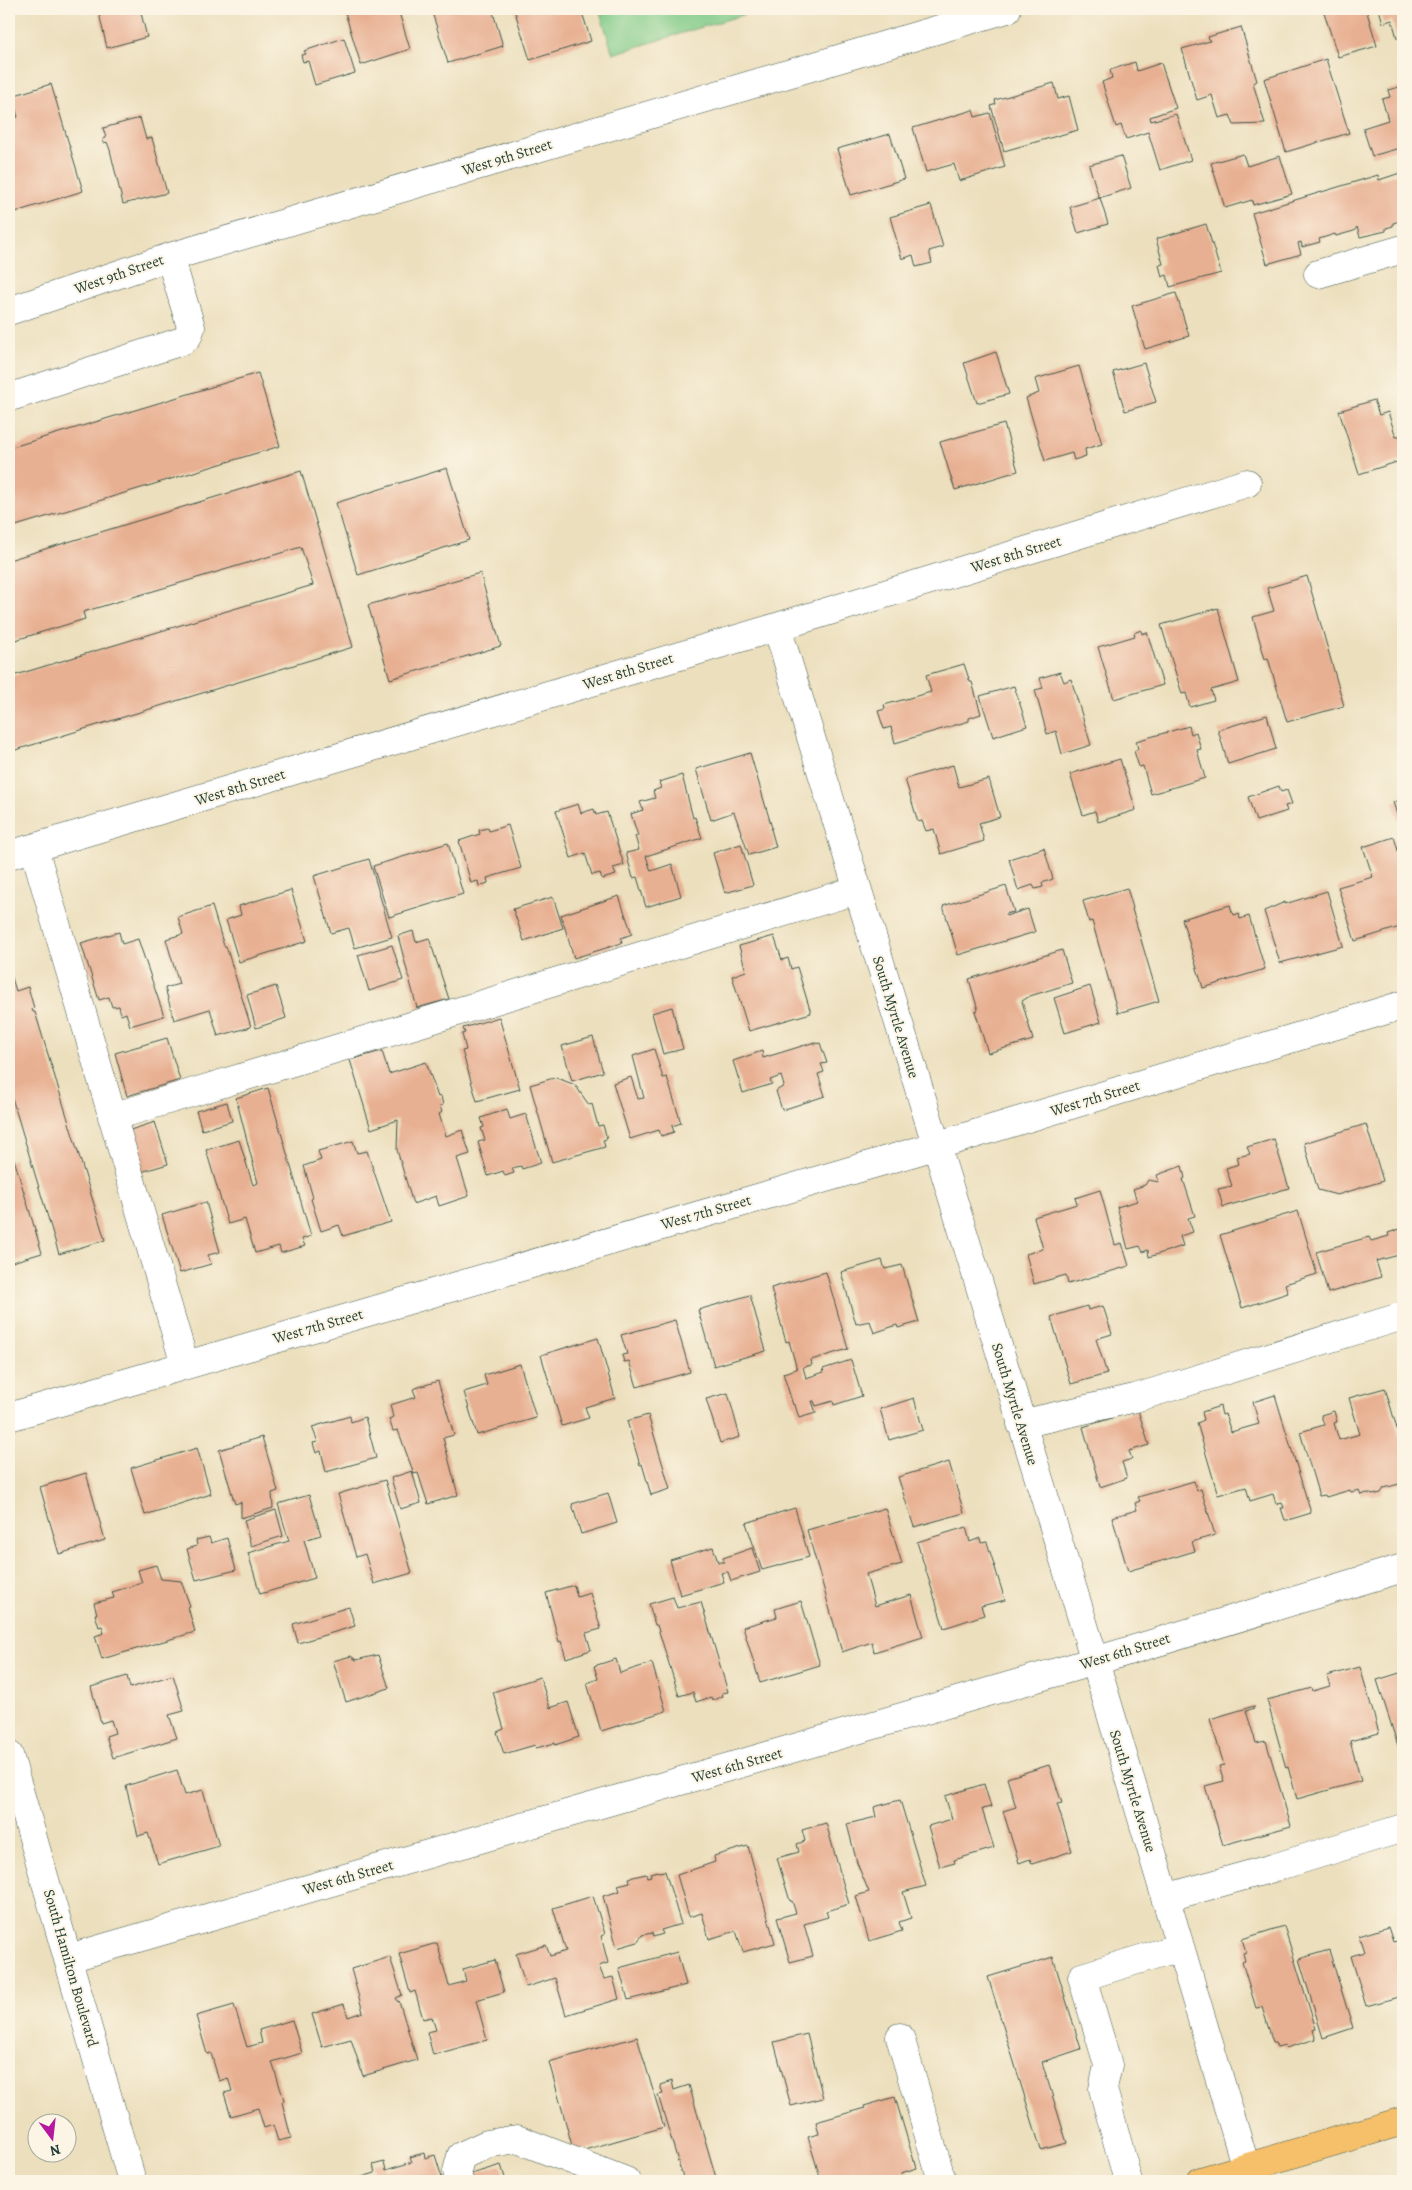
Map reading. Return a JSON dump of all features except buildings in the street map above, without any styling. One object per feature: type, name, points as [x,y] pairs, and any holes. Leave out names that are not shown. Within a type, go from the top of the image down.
[{"type":"main road","points":[[1201,2181],[1248,2174],[1403,2121]]},
{"type":"street","name":"West 9th Street","points":[[9,312],[170,257],[1007,9]]},
{"type":"street","points":[[1318,274],[1403,249]]},
{"type":"street","points":[[9,396],[14,396],[173,344],[188,336],[191,327],[170,257]]},
{"type":"street","name":"West 8th Street","points":[[21,851],[777,627],[1247,483]]},
{"type":"street","name":"South Myrtle Avenue","points":[[777,627],[935,1146],[1095,1661],[1248,2174]]},
{"type":"street","points":[[21,851],[112,1117],[185,1365]]},
{"type":"street","points":[[112,1117],[857,890]]},
{"type":"street","name":"West 7th Street","points":[[9,1417],[935,1146],[1403,1005]]},
{"type":"street","points":[[1021,1424],[1136,1398],[1403,1316]]},
{"type":"street","name":"West 6th Street","points":[[69,1958],[1095,1661],[1403,1568]]},
{"type":"street","name":"South Hamilton Boulevard","points":[[9,1755],[132,2181]]},
{"type":"street","points":[[1165,1898],[1273,1868],[1403,1828]]},
{"type":"street","points":[[1128,2181],[1103,2088],[1108,2064],[1082,1977],[1180,1947]]},
{"type":"street","points":[[900,2037],[942,2181]]},
{"type":"street","points":[[458,2176],[461,2156],[487,2144],[517,2139],[626,2181]]},
{"type":"green space","points":[[599,9],[762,9],[613,54]]}]
